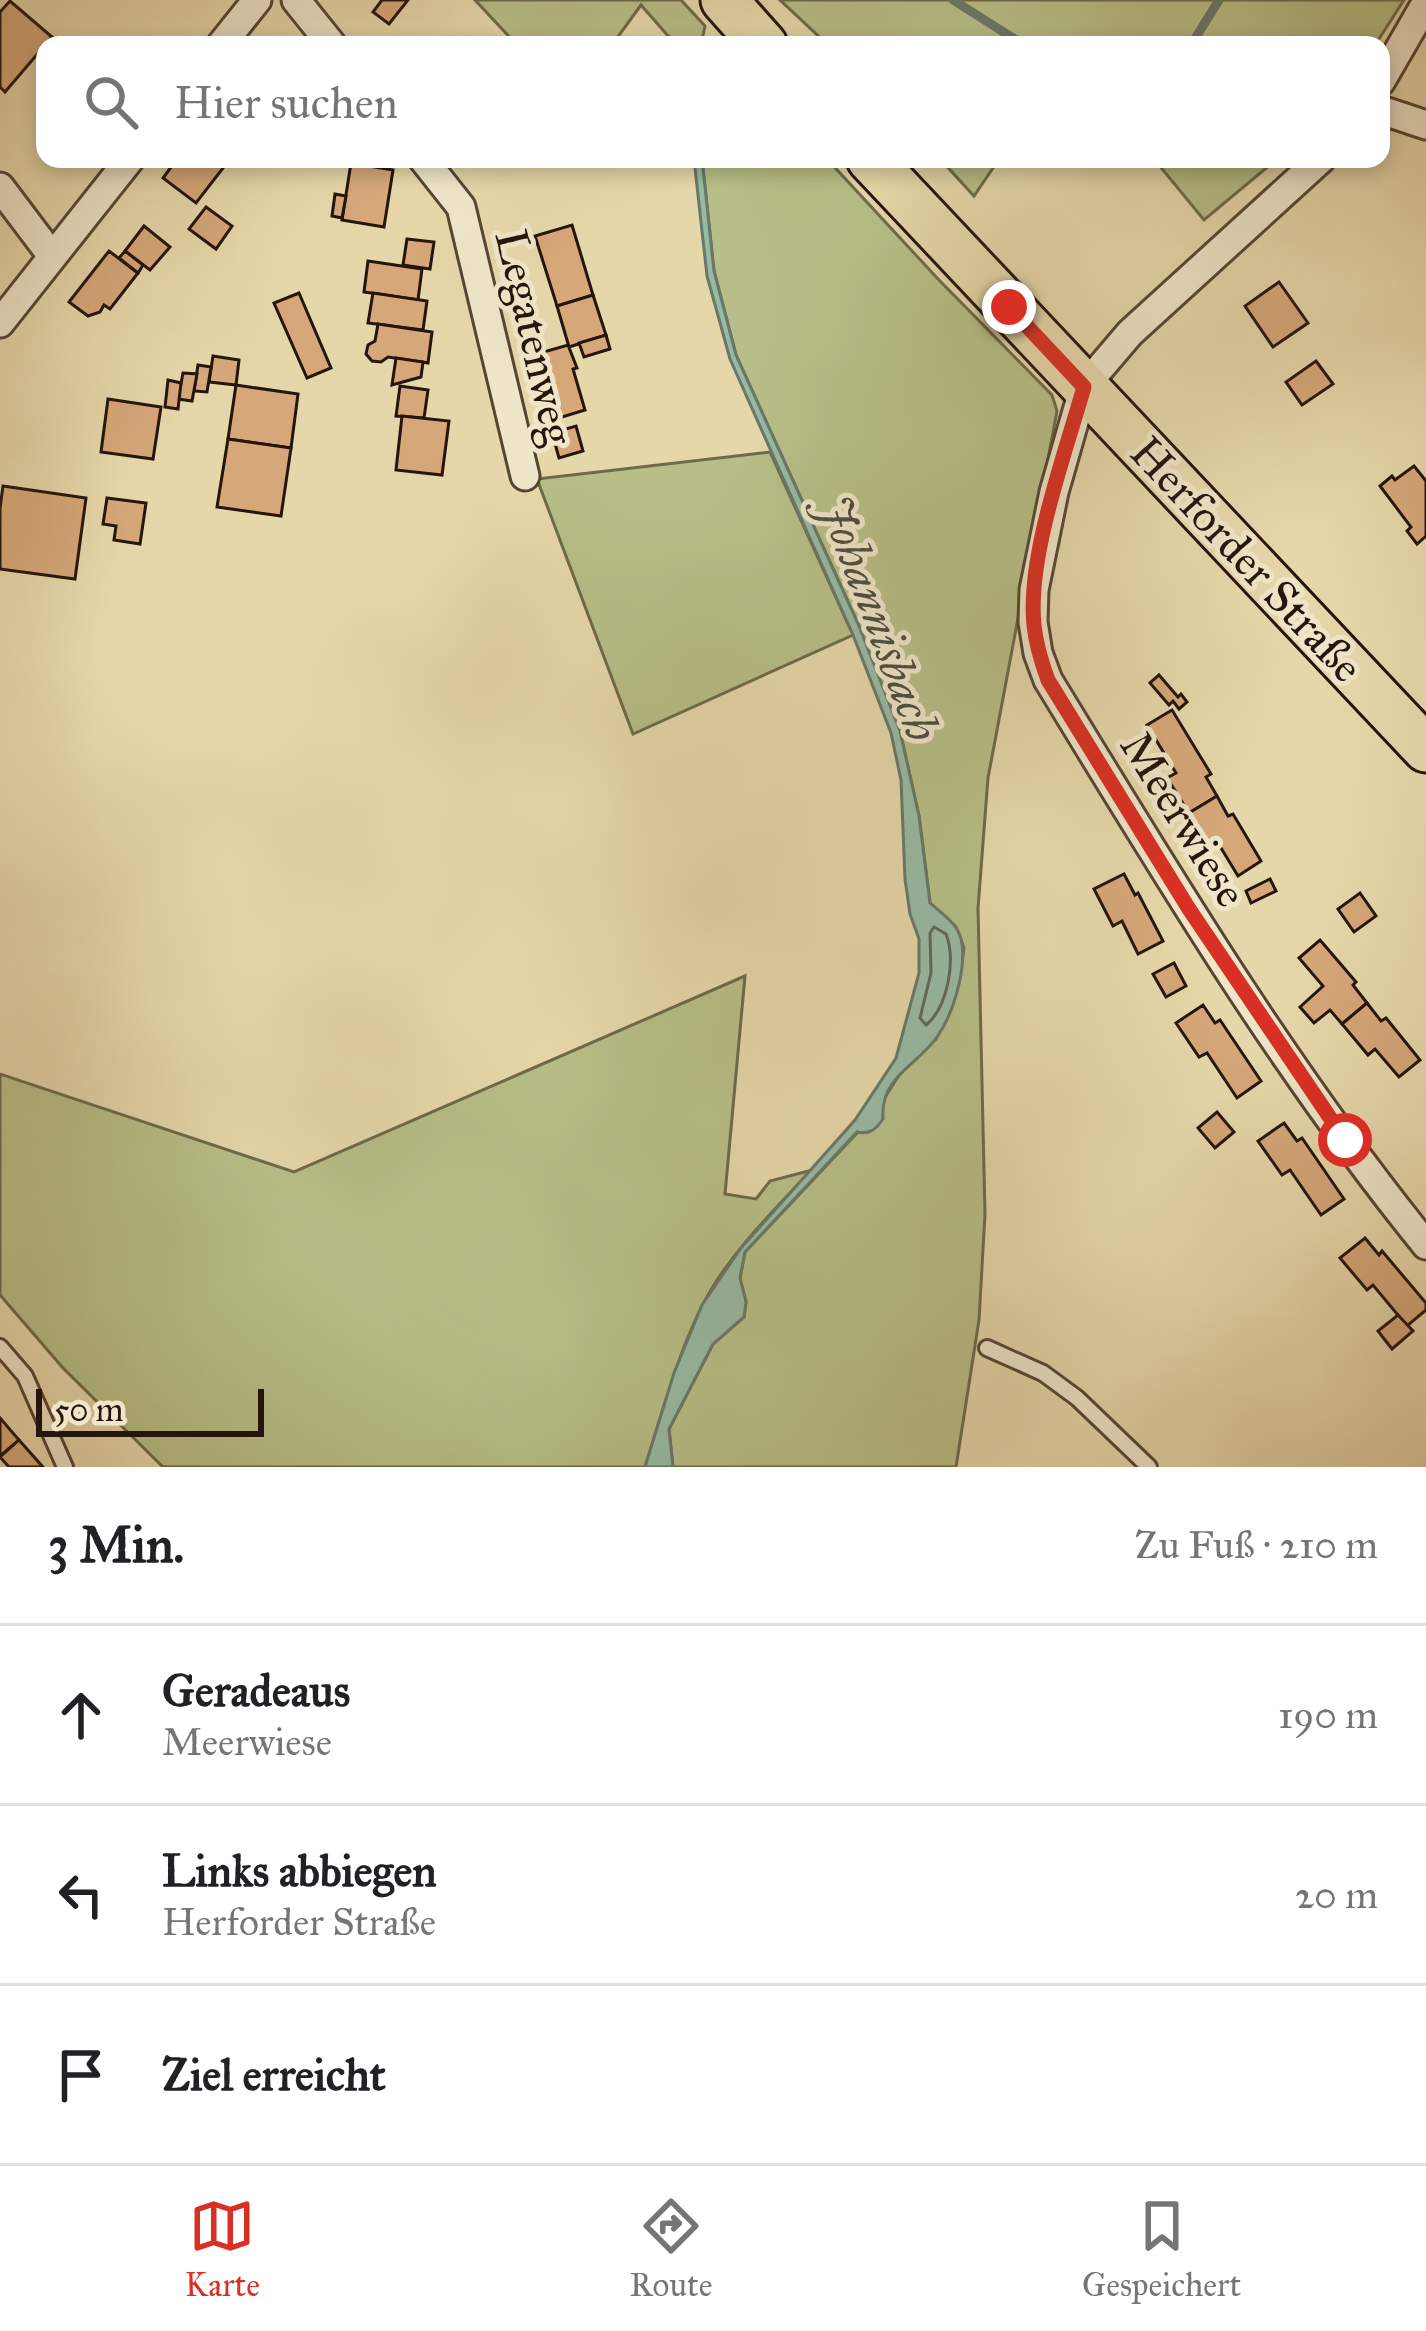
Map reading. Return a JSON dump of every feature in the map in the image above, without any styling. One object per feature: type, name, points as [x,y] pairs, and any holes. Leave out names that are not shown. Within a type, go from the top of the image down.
[{"type":"main road","points":[[724,0],[756,36]]},
{"type":"main road","name":"Herforder Straße","points":[[878,168],[1426,748]]},
{"type":"street","points":[[228,36],[257,0]]},
{"type":"street","points":[[296,0],[325,36]]},
{"type":"street","points":[[1390,65],[1426,3]]},
{"type":"street","points":[[1390,113],[1426,125]]},
{"type":"street","points":[[0,322],[123,168]]},
{"type":"street","name":"Legatenweg","points":[[430,168],[461,207],[525,476]]},
{"type":"street","points":[[1084,387],[1130,333],[1311,168]]},
{"type":"street","points":[[0,187],[52,256]]},
{"type":"street","name":"Meerwiese","points":[[1084,387],[1054,492],[1034,590],[1033,622],[1048,680],[1189,909],[1345,1140],[1426,1245]]},
{"type":"lane","points":[[0,1347],[25,1376],[65,1467]]},
{"type":"lane","points":[[987,1348],[1043,1372],[1078,1398],[1149,1467]]},
{"type":"shaded area","points":[[475,0],[681,0],[705,26],[703,36],[668,36],[641,5],[619,36],[509,36]]},
{"type":"shaded area","points":[[780,0],[1404,0],[1381,36],[818,36]]},
{"type":"shaded area","points":[[703,168],[835,168],[1052,395],[1057,411],[988,778],[978,908],[985,1214],[979,1320],[956,1467],[673,1467],[669,1429],[713,1344],[744,1317],[740,1278],[745,1252],[858,1132],[903,1069],[936,1039],[951,1010],[964,948],[956,927],[930,903],[919,816],[900,731],[859,626],[736,355],[714,271]]},
{"type":"shaded area","points":[[948,168],[993,168],[974,196]]},
{"type":"shaded area","points":[[1161,168],[1266,168],[1204,220]]},
{"type":"shaded area","points":[[770,452],[853,635],[633,734],[537,479]]},
{"type":"shaded area","points":[[745,976],[725,1194],[756,1199],[770,1181],[812,1170],[751,1235],[701,1308],[645,1467],[163,1467],[63,1368],[0,1295],[0,1074],[294,1172]]},
{"type":"water","points":[[695,168],[703,168],[714,271],[736,355],[859,626],[900,731],[919,816],[930,903],[957,929],[963,953],[955,999],[943,1027],[893,1082],[883,1119],[866,1133],[857,1132],[745,1252],[740,1278],[744,1317],[713,1344],[669,1429],[673,1467],[645,1467],[674,1373],[702,1305],[741,1248],[855,1120],[896,1058],[919,973],[919,939],[905,879],[901,780],[891,733],[853,635],[730,359],[707,276]]},
{"type":"building","points":[[382,0],[408,0],[389,24],[373,12]]},
{"type":"building","points":[[10,1],[51,36],[36,36],[36,56],[5,92],[0,87],[0,12]]},
{"type":"building","points":[[170,168],[223,168],[196,203],[163,178]]},
{"type":"building","points":[[350,168],[393,170],[384,227],[342,220]]},
{"type":"building","points":[[335,194],[346,196],[342,218],[332,216]]},
{"type":"building","points":[[206,207],[232,226],[216,249],[189,229]]},
{"type":"building","points":[[572,225],[593,295],[557,306],[535,236]]},
{"type":"building","points":[[144,226],[170,247],[150,270],[125,251]]},
{"type":"building","points":[[407,239],[434,242],[430,269],[403,265]]},
{"type":"building","points":[[109,251],[138,273],[110,309],[104,305],[88,316],[69,302]]},
{"type":"building","points":[[125,251],[143,265],[138,273],[119,258]]},
{"type":"building","points":[[368,261],[422,269],[418,300],[364,292]]},
{"type":"building","points":[[1279,282],[1308,323],[1273,347],[1245,306]]},
{"type":"building","points":[[299,293],[331,368],[307,378],[274,303]]},
{"type":"building","points":[[373,293],[427,301],[423,330],[368,323]]},
{"type":"building","points":[[593,295],[606,335],[569,347],[557,306]]},
{"type":"building","points":[[378,324],[432,332],[428,363],[388,357],[372,361],[366,354]]},
{"type":"building","points":[[606,335],[610,349],[584,357],[579,343]]},
{"type":"building","points":[[568,345],[585,410],[546,422],[526,357]]},
{"type":"building","points":[[213,356],[239,360],[236,385],[209,382]]},
{"type":"building","points":[[396,358],[423,362],[421,377],[392,385]]},
{"type":"building","points":[[1316,361],[1333,384],[1302,405],[1286,382]]},
{"type":"building","points":[[198,365],[211,367],[207,392],[194,391]]},
{"type":"building","points":[[183,373],[197,374],[192,401],[178,399]]},
{"type":"building","points":[[168,380],[181,383],[178,409],[165,407]]},
{"type":"building","points":[[236,385],[298,394],[291,448],[228,439]]},
{"type":"building","points":[[400,386],[428,390],[424,418],[396,416]]},
{"type":"building","points":[[108,399],[161,407],[153,459],[101,452]]},
{"type":"building","points":[[402,416],[449,421],[442,475],[396,470]]},
{"type":"building","points":[[576,426],[583,451],[559,458],[552,433]]},
{"type":"building","points":[[228,439],[291,448],[281,516],[217,507]]},
{"type":"building","points":[[1414,466],[1426,481],[1426,536],[1417,544],[1407,531],[1411,527],[1380,486]]},
{"type":"building","points":[[3,486],[86,498],[75,579],[0,569]]},
{"type":"building","points":[[107,498],[146,503],[140,544],[114,540],[116,526],[103,524]]},
{"type":"building","points":[[1159,675],[1187,702],[1179,709],[1173,701],[1169,705],[1150,683]]},
{"type":"building","points":[[1172,710],[1211,774],[1206,777],[1217,796],[1189,813],[1167,778],[1176,773],[1147,725]]},
{"type":"building","points":[[1217,796],[1261,861],[1238,876],[1218,843],[1210,848],[1189,813]]},
{"type":"building","points":[[1124,874],[1163,941],[1138,954],[1122,921],[1113,926],[1094,889]]},
{"type":"building","points":[[1270,879],[1276,891],[1251,903],[1246,891]]},
{"type":"building","points":[[1360,893],[1376,916],[1354,932],[1338,909]]},
{"type":"building","points":[[1320,940],[1356,982],[1353,985],[1367,1003],[1342,1024],[1330,1010],[1314,1023],[1300,1007],[1323,986],[1299,958]]},
{"type":"building","points":[[1174,963],[1186,986],[1166,997],[1153,974]]},
{"type":"building","points":[[1367,1003],[1381,1021],[1386,1018],[1420,1060],[1399,1077],[1375,1049],[1368,1055],[1342,1024]]},
{"type":"building","points":[[1203,1005],[1215,1023],[1220,1020],[1261,1081],[1237,1098],[1207,1053],[1199,1057],[1176,1023]]},
{"type":"building","points":[[1217,1112],[1234,1132],[1215,1148],[1198,1128]]},
{"type":"building","points":[[1284,1123],[1297,1141],[1302,1138],[1344,1199],[1321,1215],[1290,1170],[1282,1175],[1258,1141]]},
{"type":"building","points":[[1365,1238],[1426,1303],[1426,1310],[1407,1326],[1373,1285],[1367,1290],[1340,1258]]},
{"type":"building","points":[[1398,1315],[1413,1331],[1392,1349],[1378,1331]]},
{"type":"building","points":[[0,1418],[19,1440],[0,1456]]},
{"type":"building","points":[[19,1440],[43,1467],[9,1467],[0,1457]]},
{"type":"waterway","points":[[953,0],[1010,36]]},
{"type":"waterway","points":[[1197,36],[1219,0]]},
{"type":"route","points":[[1009,307],[1084,387],[1054,492],[1034,590],[1033,622],[1048,680],[1189,909],[1345,1140]]},
{"type":"water label","name":"Johannisbach","points":[[879,618]]}]
